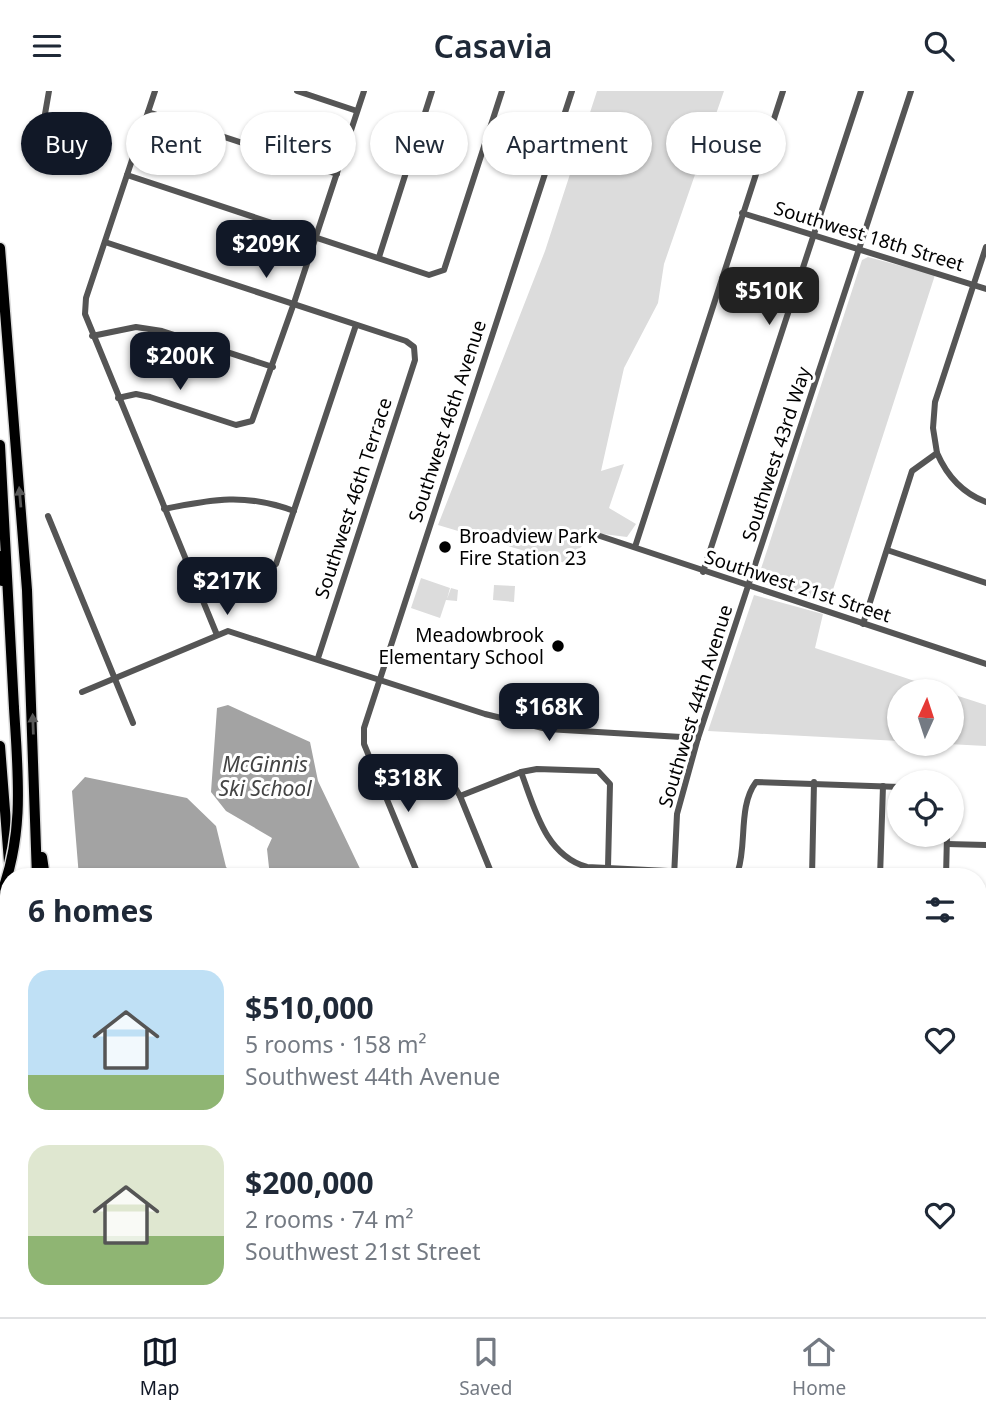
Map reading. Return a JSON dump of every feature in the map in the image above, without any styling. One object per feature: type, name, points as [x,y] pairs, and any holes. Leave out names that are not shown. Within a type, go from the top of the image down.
[{"type":"highway","points":[[0,248],[27,590],[37,868]]},
{"type":"highway","points":[[0,445],[19,817],[15,851],[9,868]]},
{"type":"highway","points":[[0,556],[14,709]]},
{"type":"highway","points":[[0,746],[9,868]]},
{"type":"highway","points":[[35,792],[44,868]]},
{"type":"street","points":[[45,112],[49,91]]},
{"type":"street","points":[[148,112],[155,91]]},
{"type":"street","points":[[297,91],[357,111]]},
{"type":"street","points":[[356,114],[364,91]]},
{"type":"street","points":[[379,257],[432,91]]},
{"type":"street","points":[[496,112],[502,91]]},
{"type":"street","name":"Southwest 46th Avenue","points":[[565,112],[572,91]]},
{"type":"street","points":[[635,547],[783,91]]},
{"type":"street","points":[[703,572],[861,91]]},
{"type":"street","name":"Southwest 43rd Way","points":[[748,587],[911,91]]},
{"type":"street","points":[[216,635],[85,314],[86,298],[127,175],[429,275],[439,274],[443,269],[482,156]]},
{"type":"street","points":[[118,398],[136,394],[236,425],[252,421],[295,303],[337,175]]},
{"type":"street","name":"Southwest 46th Avenue","points":[[415,868],[364,744],[363,733],[544,175]]},
{"type":"street","name":"Southwest 18th Street","points":[[742,213],[986,289]]},
{"type":"street","points":[[105,242],[356,325],[281,556],[269,568],[235,564],[215,565],[190,572]]},
{"type":"street","points":[[986,247],[935,402],[933,428],[937,453],[957,484],[986,502]]},
{"type":"street","name":"Southwest 46th Terrace","points":[[318,658],[415,360],[414,347],[406,341],[356,325]]},
{"type":"street","points":[[92,336],[136,327],[162,331],[272,366]]},
{"type":"street","points":[[863,624],[912,471],[937,453]]},
{"type":"street","points":[[164,509],[219,498],[260,501],[294,511]]},
{"type":"street","points":[[48,516],[133,723]]},
{"type":"street","name":"Southwest 21st Street","points":[[600,536],[986,664]]},
{"type":"street","points":[[887,550],[986,583]]},
{"type":"street","name":"Southwest 44th Avenue","points":[[674,868],[677,814],[698,738],[748,587]]},
{"type":"street","points":[[82,692],[228,631],[485,714],[547,729],[698,738]]},
{"type":"street","points":[[372,761],[442,766],[460,796],[489,868]]},
{"type":"street","points":[[460,796],[521,772],[537,769],[598,771],[606,776],[610,783],[608,867]]},
{"type":"street","points":[[521,772],[550,842],[563,856],[587,867],[617,868]]},
{"type":"street","points":[[738,868],[744,825],[752,788],[756,782],[887,786]]},
{"type":"street","points":[[812,868],[814,782]]},
{"type":"street","points":[[880,868],[883,786]]},
{"type":"street","points":[[964,845],[986,845]]},
{"type":"street","points":[[946,868],[947,847]]},
{"type":"shaded area","points":[[597,91],[724,91],[717,112],[666,112],[666,175],[695,175],[664,264],[658,303],[624,368],[601,471],[624,464],[609,508],[636,524],[627,537],[595,533],[565,563],[438,525],[545,251],[570,175],[652,175],[652,112],[590,112]]},
{"type":"shaded area","points":[[868,257],[935,275],[828,605],[757,581],[862,260]]},
{"type":"shaded area","points":[[421,578],[450,588],[447,599],[451,588],[458,590],[457,601],[446,600],[440,618],[411,608]]},
{"type":"shaded area","points":[[494,585],[515,586],[514,602],[493,600]]},
{"type":"shaded area","points":[[754,595],[823,614],[815,648],[909,679],[887,679],[887,740],[708,731]]},
{"type":"shaded area","points":[[964,698],[986,705],[986,746],[964,745]]},
{"type":"water","name":"McGinnis Ski School","points":[[228,705],[310,742],[318,781],[360,868],[269,868],[267,849],[272,838],[226,811],[211,792],[217,708]]},
{"type":"water","points":[[85,777],[187,798],[216,826],[227,868],[78,868],[72,791]]},
{"type":"place","name":"Broadview Park Fire Station 23","points":[[445,547]]},
{"type":"place","name":"Meadowbrook Elementary School","points":[[558,646]]}]
